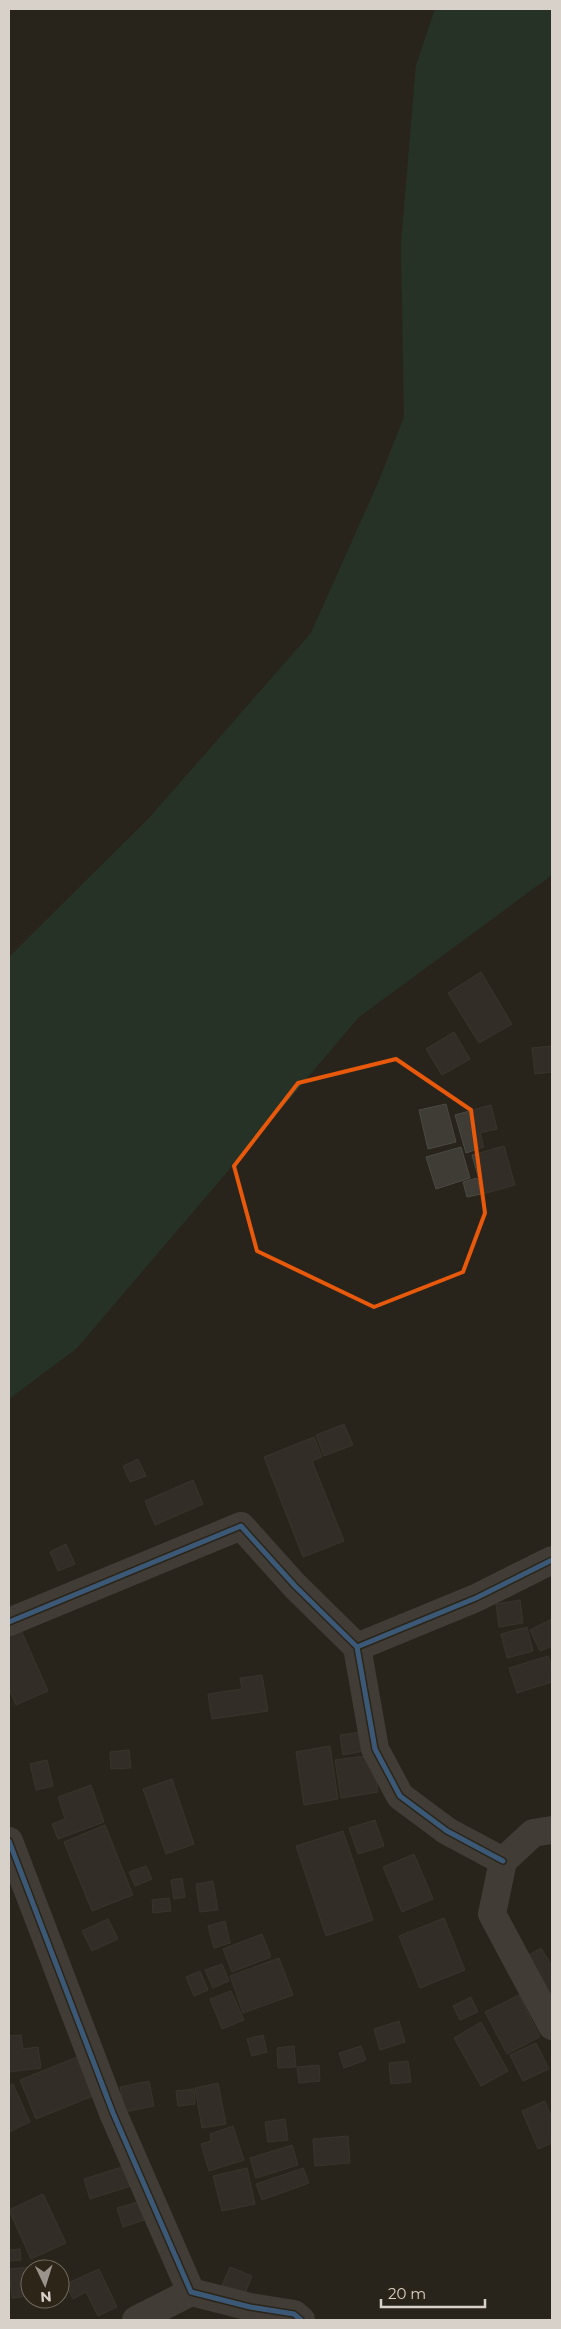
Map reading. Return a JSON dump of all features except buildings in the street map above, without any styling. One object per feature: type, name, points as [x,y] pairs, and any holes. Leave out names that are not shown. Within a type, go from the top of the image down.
[{"type":"street","points":[[9,1622],[241,1526],[295,1586],[357,1647],[375,1749],[400,1796],[447,1831],[503,1861]]},
{"type":"street","points":[[357,1647],[476,1598],[551,1564]]},
{"type":"street","points":[[552,1830],[533,1833],[503,1861],[492,1914],[552,2026]]},
{"type":"street","points":[[9,1841],[114,2113],[192,2292]]},
{"type":"street","points":[[136,2320],[192,2292],[250,2308],[294,2314],[301,2320]]},
{"type":"highlighted area","points":[[396,1059],[471,1110],[485,1213],[463,1272],[374,1307],[257,1251],[234,1166],[298,1083]]},
{"type":"green space","points":[[435,9],[552,9],[552,875],[359,1017],[77,1348],[9,1399],[9,957],[149,818],[311,633],[378,483],[404,417],[401,244],[416,65]]},
{"type":"cycle path","points":[[9,1622],[241,1526],[295,1586],[357,1647],[476,1598],[552,1560]]},
{"type":"cycle path","points":[[357,1647],[375,1749],[400,1796],[447,1831],[503,1861]]},
{"type":"cycle path","points":[[9,1841],[113,2113],[191,2292],[250,2307],[294,2314],[301,2320]]}]
